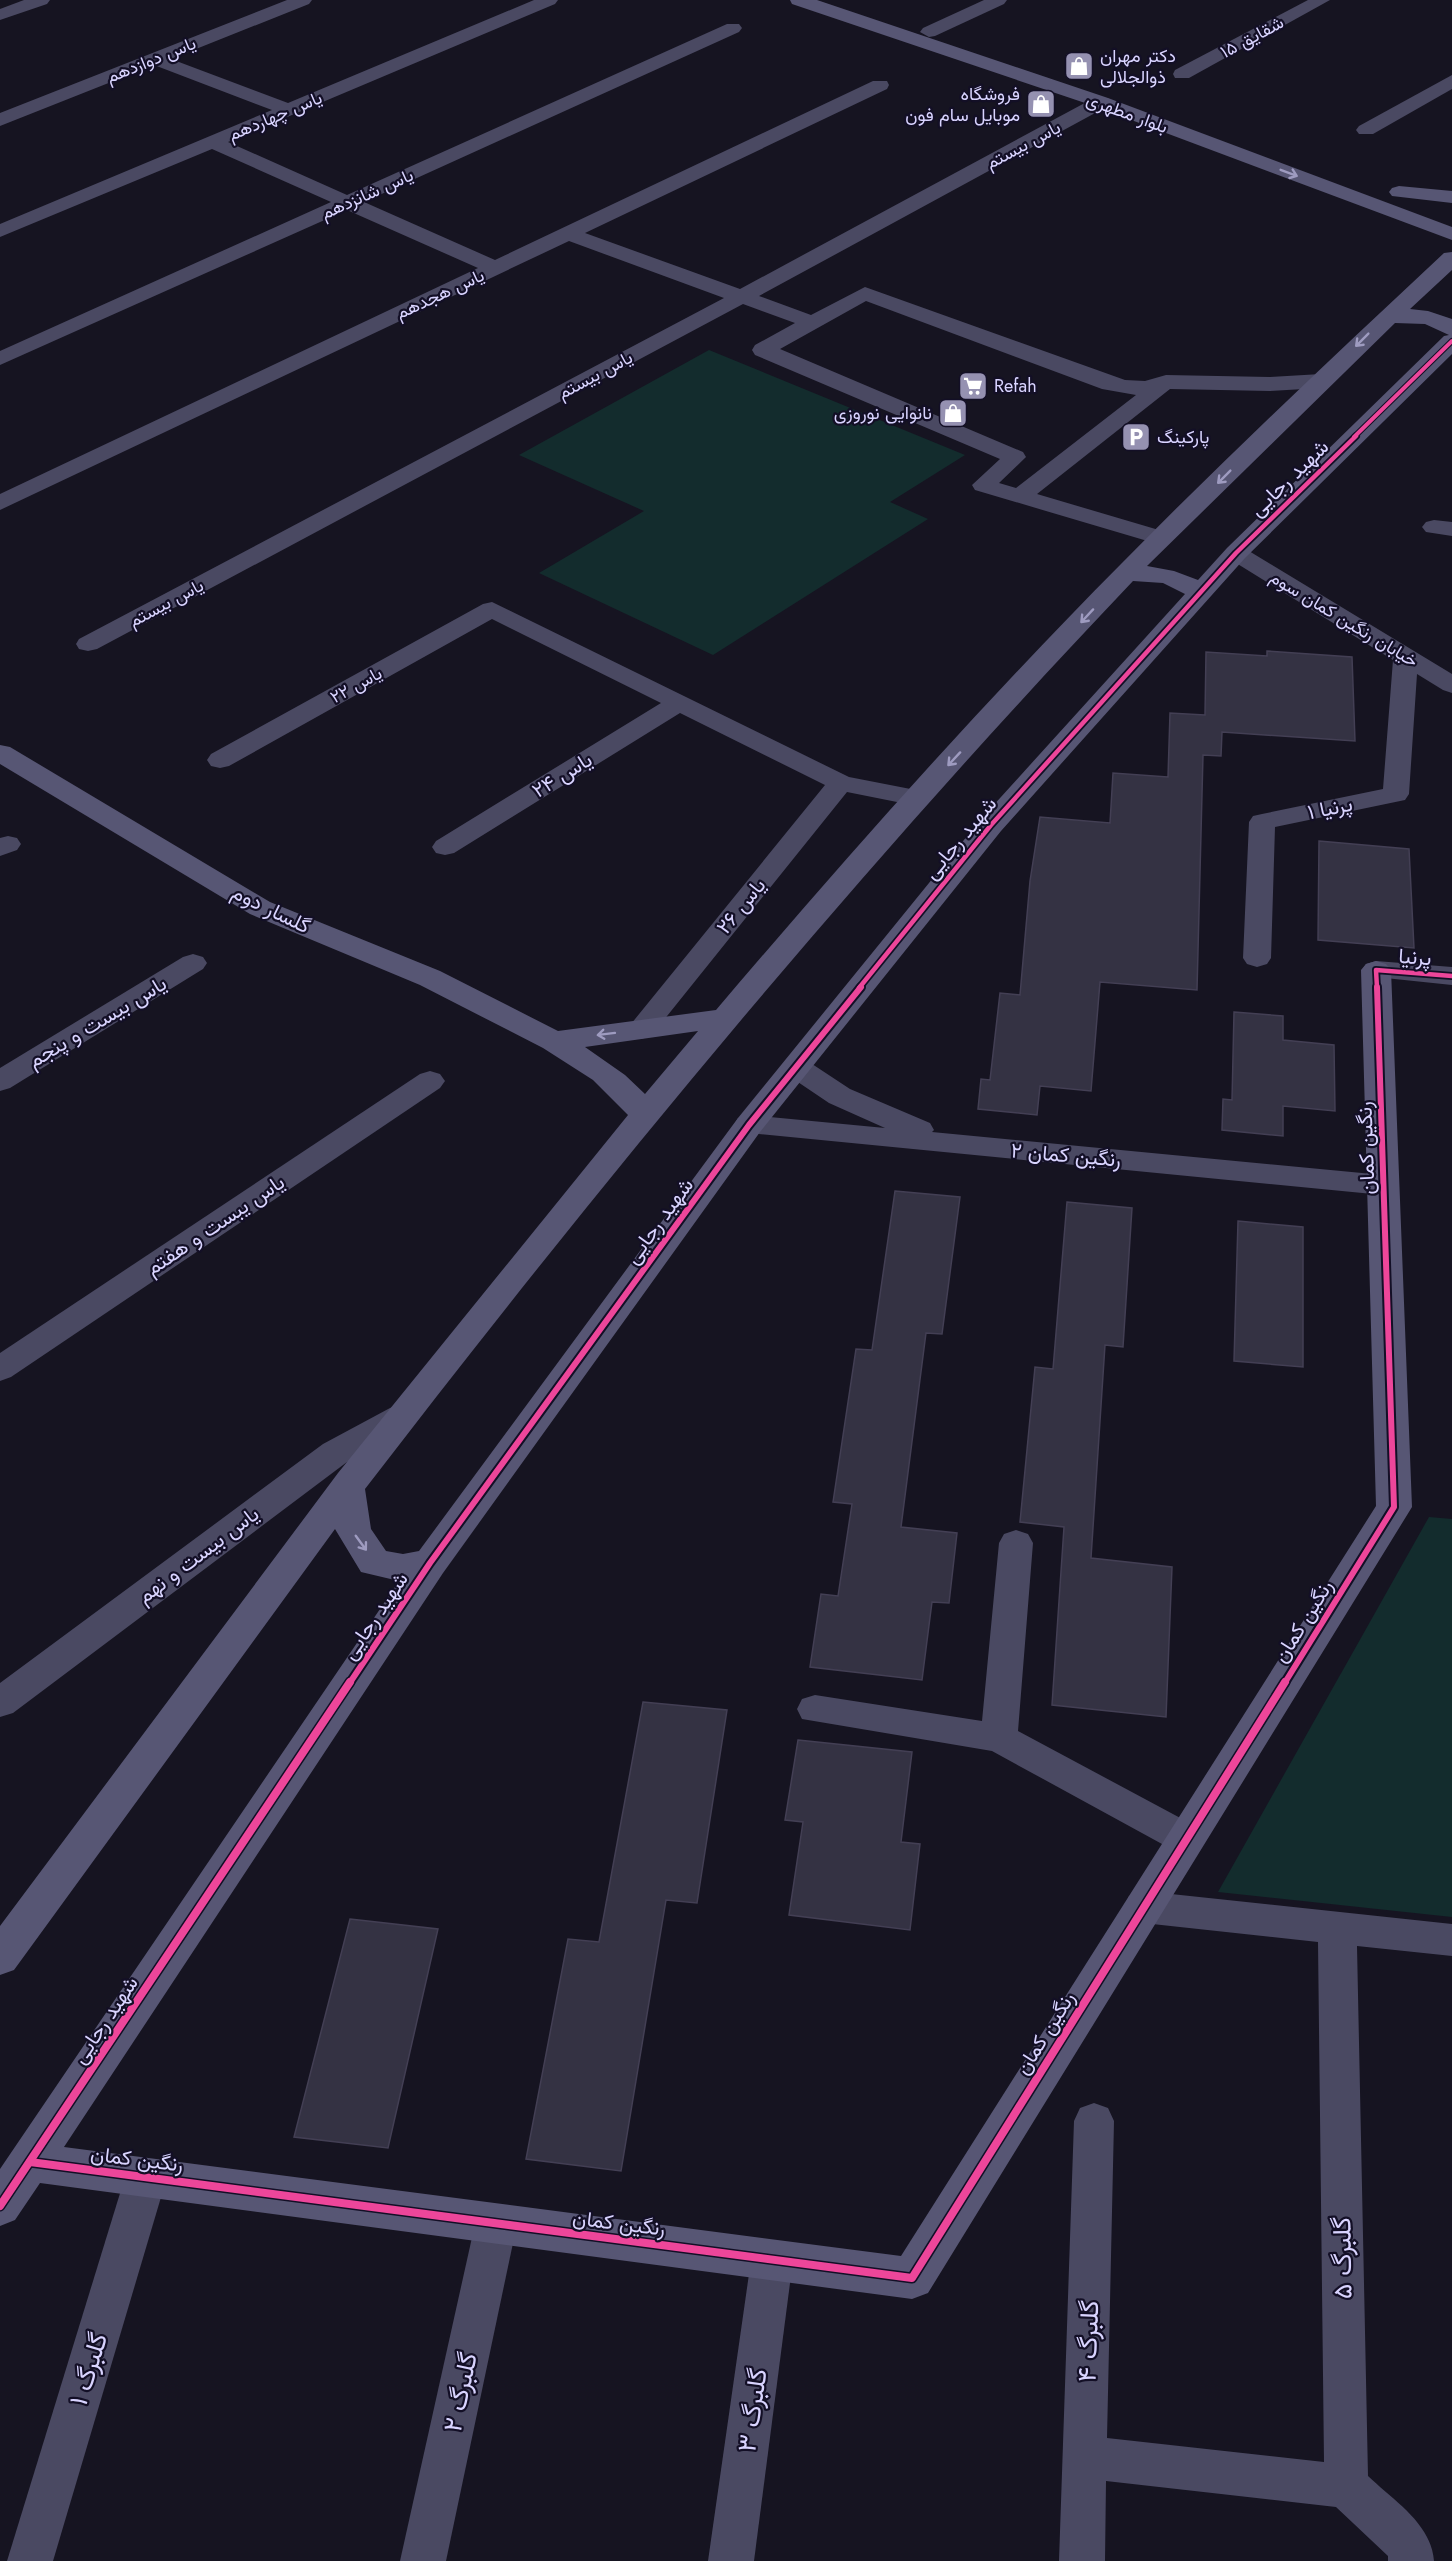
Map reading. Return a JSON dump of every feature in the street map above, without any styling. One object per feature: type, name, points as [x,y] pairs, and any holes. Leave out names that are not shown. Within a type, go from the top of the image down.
[{"type":"street","points":[[0,15],[41,0]]},
{"type":"street","name":"یاس دوازدهم","points":[[0,120],[303,0]]},
{"type":"street","name":"یاس چهاردهم","points":[[0,231],[549,0]]},
{"type":"street","name":"بلوار مطهری","points":[[799,0],[1393,201],[1452,211]]},
{"type":"street","name":"بلوار مطهری","points":[[837,0],[1239,141],[1393,201],[1452,234]]},
{"type":"street","points":[[929,32],[998,0]]},
{"type":"street","name":"شقایق ۱۵","points":[[1182,74],[1322,0]]},
{"type":"street","name":"یاس شانزدهم","points":[[0,359],[733,28]]},
{"type":"street","points":[[154,58],[290,110]]},
{"type":"street","points":[[1366,130],[1452,81]]},
{"type":"street","name":"یاس هجدهم","points":[[0,502],[880,85]]},
{"type":"street","name":"یاس بیستم","points":[[88,644],[743,296],[1101,102]]},
{"type":"street","points":[[212,142],[495,268]]},
{"type":"street","points":[[0,1958],[347,1487],[645,1116],[727,1018],[917,798],[1126,573],[1386,317],[1434,260],[1393,201],[1452,197]]},
{"type":"street","points":[[567,233],[811,322]]},
{"type":"street","points":[[1161,538],[983,485],[1015,458],[763,350],[865,293],[1110,384],[1132,390],[1153,388],[1166,382],[1270,384],[1321,381]]},
{"type":"street","points":[[1386,317],[1412,314],[1431,318],[1452,329]]},
{"type":"street","name":"شهید رجایی","points":[[0,2206],[430,1563],[749,1125],[991,825],[1236,553],[1452,341]]},
{"type":"street","points":[[1020,496],[1166,382]]},
{"type":"street","name":"خیابان رنگین کمان سوم","points":[[1236,553],[1452,684]]},
{"type":"street","points":[[1126,573],[1171,576],[1191,585],[1200,594]]},
{"type":"street","name":"یاس ۲۲","points":[[220,760],[492,609],[680,702]]},
{"type":"street","name":"پرنیا ۱","points":[[1257,958],[1262,822],[1396,794],[1406,657]]},
{"type":"street","points":[[680,702],[841,783],[917,798]]},
{"type":"street","name":"یاس ۲۴","points":[[445,847],[680,702]]},
{"type":"street","name":"گلسار دوم","points":[[0,753],[260,908],[430,978],[554,1041],[611,1077],[630,1093],[645,1116]]},
{"type":"street","name":"یاس ۲۶","points":[[641,1030],[841,783]]},
{"type":"street","name":"یاس بیست و پنجم","points":[[0,1081],[193,963]]},
{"type":"street","name":"پرنیا","points":[[1376,970],[1452,976]]},
{"type":"street","name":"رنگین کمان","points":[[30,2162],[912,2278],[1394,1507],[1376,970]]},
{"type":"street","points":[[554,1041],[727,1018]]},
{"type":"street","points":[[796,1067],[823,1089],[859,1107],[959,1145]]},
{"type":"street","name":"یاس یبست و هفتم","points":[[0,1369],[430,1081]]},
{"type":"street","name":"رنگین کمان ۲","points":[[749,1125],[1383,1185]]},
{"type":"street","name":"یاس بیست و نهم","points":[[0,1703],[334,1453],[402,1416]]},
{"type":"street","points":[[347,1487],[353,1532],[374,1562],[403,1568],[430,1563]]},
{"type":"street","points":[[999,1737],[1016,1543]]},
{"type":"street","points":[[815,1709],[999,1737],[1186,1839]]},
{"type":"street","points":[[1143,1907],[1452,1940]]},
{"type":"street","name":"گلبرگ ۵","points":[[1337,1928],[1346,2486]]},
{"type":"street","name":"گلبرگ ۴","points":[[1082,2561],[1094,2121]]},
{"type":"street","name":"گلبرگ ۱","points":[[30,2561],[146,2177]]},
{"type":"street","name":"گلبرگ ۲","points":[[423,2561],[496,2224]]},
{"type":"street","name":"گلبرگ ۳","points":[[731,2561],[772,2260]]},
{"type":"street","points":[[1084,2457],[1346,2486],[1410,2546],[1411,2561]]},
{"type":"green space","points":[[709,350],[965,455],[890,502],[928,519],[713,655],[539,573],[644,511],[519,455]]},
{"type":"green space","points":[[1429,1517],[1452,1519],[1452,1917],[1218,1892]]},
{"type":"building","points":[[1267,651],[1352,657],[1355,741],[1222,732],[1221,756],[1203,755],[1197,990],[1100,982],[1091,1091],[1040,1086],[1037,1115],[978,1109],[981,1079],[990,1080],[1000,993],[1020,995],[1030,881],[1040,817],[1110,823],[1113,773],[1168,777],[1170,713],[1205,715],[1206,652],[1267,656]]},
{"type":"building","points":[[1319,841],[1409,849],[1414,948],[1318,940]]},
{"type":"building","points":[[1234,1012],[1283,1016],[1283,1040],[1334,1045],[1335,1111],[1283,1106],[1283,1136],[1222,1130],[1223,1099],[1232,1100]]},
{"type":"building","points":[[895,1191],[960,1197],[942,1334],[926,1333],[901,1527],[957,1533],[949,1603],[932,1602],[922,1680],[810,1667],[821,1594],[838,1596],[852,1504],[833,1502],[856,1349],[872,1350]]},
{"type":"building","points":[[1067,1202],[1132,1208],[1123,1347],[1105,1345],[1091,1558],[1172,1567],[1166,1717],[1052,1705],[1064,1527],[1020,1522],[1035,1367],[1053,1369]]},
{"type":"building","points":[[1238,1221],[1303,1227],[1303,1367],[1234,1361]]},
{"type":"building","points":[[643,1702],[727,1710],[697,1903],[666,1900],[621,2171],[526,2159],[568,1939],[599,1942]]},
{"type":"building","points":[[798,1740],[912,1752],[901,1842],[920,1844],[910,1930],[789,1915],[803,1822],[785,1820]]},
{"type":"building","points":[[350,1919],[438,1929],[388,2148],[294,2137]]},
{"type":"cycle path","points":[[0,2206],[430,1563],[749,1125],[991,825],[1236,553],[1452,341]]},
{"type":"cycle path","points":[[30,2162],[912,2278],[1394,1507],[1376,970],[1452,976]]},
{"type":"place","name":"دکتر مهران ذوالجلالی","points":[[1079,66]]},
{"type":"place","name":"فروشگاه موبایل سام فون","points":[[1041,104]]},
{"type":"place","name":"Refah","points":[[973,386]]},
{"type":"place","name":"نانوایی نوروزی","points":[[953,413]]},
{"type":"place","name":"پارکینگ","points":[[1136,437]]}]
